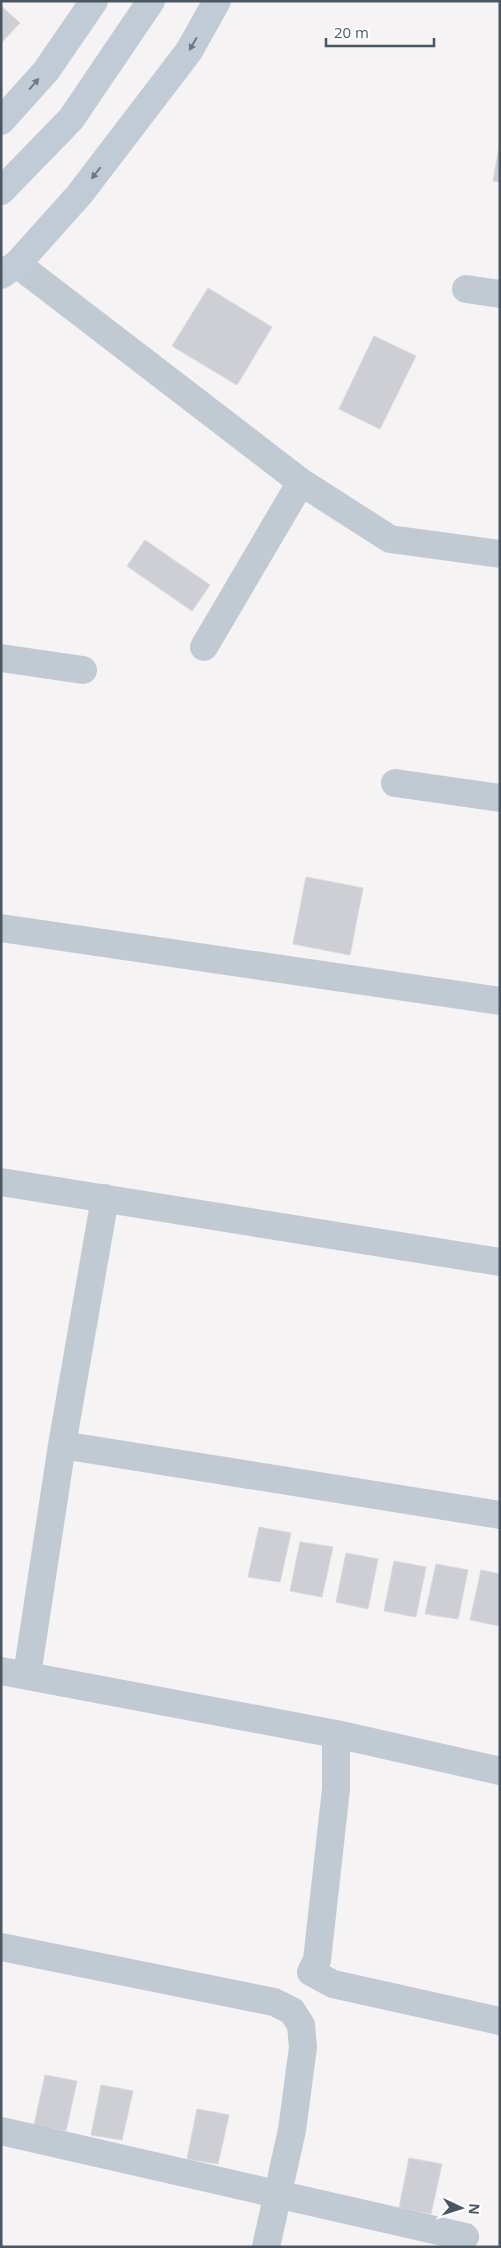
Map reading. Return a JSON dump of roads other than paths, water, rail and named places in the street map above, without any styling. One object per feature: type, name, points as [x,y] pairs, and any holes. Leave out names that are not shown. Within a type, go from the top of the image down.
[{"type":"street","points":[[1,121],[46,71],[94,1]]},
{"type":"street","points":[[1,191],[71,119],[151,1]]},
{"type":"street","points":[[218,1],[189,51],[79,195],[9,269],[301,482],[390,539],[500,554]]},
{"type":"street","points":[[466,289],[500,294]]},
{"type":"street","points":[[204,647],[301,482]]},
{"type":"street","points":[[1,658],[83,670]]},
{"type":"street","points":[[395,783],[500,798]]},
{"type":"street","points":[[1,928],[500,1001]]},
{"type":"street","points":[[1,1182],[500,1262]]},
{"type":"street","points":[[104,1198],[62,1445],[14,1673],[336,1734],[500,1771]]},
{"type":"street","points":[[62,1445],[500,1515]]},
{"type":"street","points":[[336,1734],[336,1789],[317,1960],[311,1972],[333,1984],[500,2021]]},
{"type":"street","points":[[1,1947],[274,2002],[292,2011],[301,2025],[303,2047],[292,2130],[266,2247]]},
{"type":"street","points":[[1,2131],[465,2237]]}]
